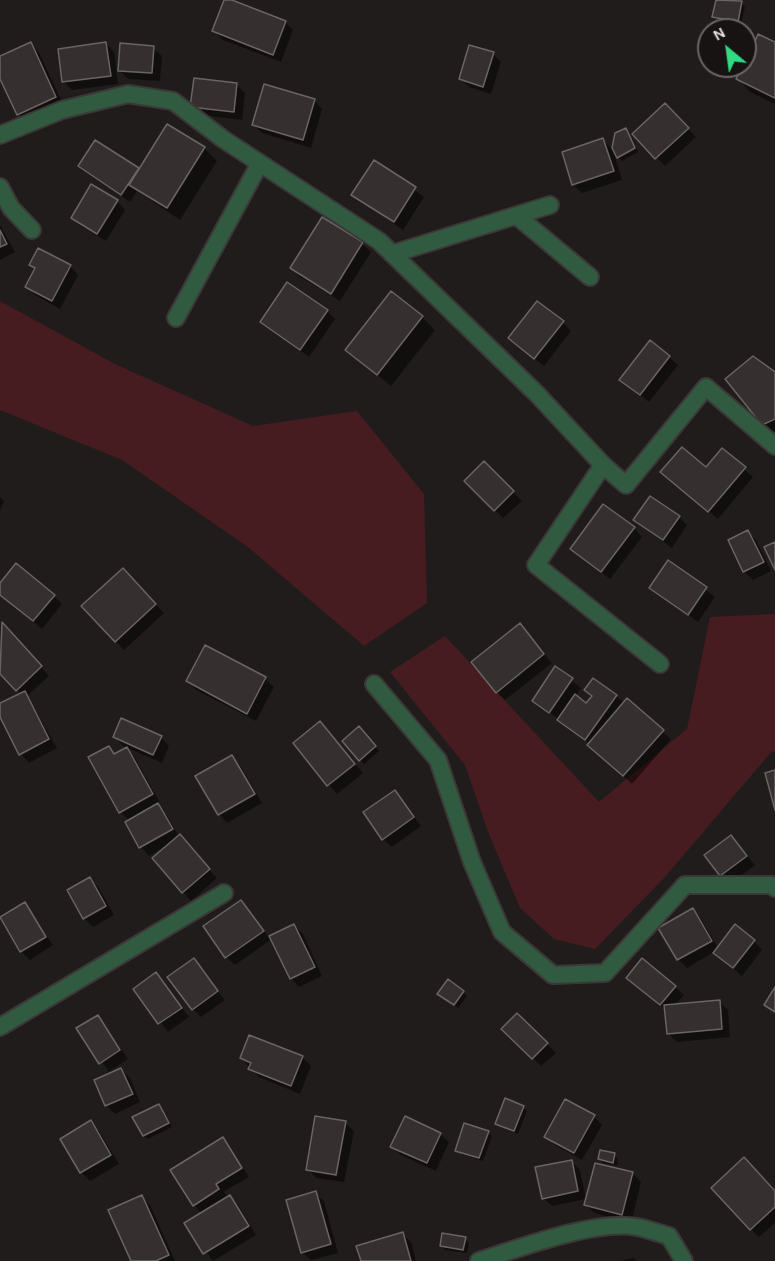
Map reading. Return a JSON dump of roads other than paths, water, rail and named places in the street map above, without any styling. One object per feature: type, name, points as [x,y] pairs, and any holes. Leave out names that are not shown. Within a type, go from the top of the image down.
[{"type":"street","points":[[0,135],[62,110],[128,94],[173,101],[260,163],[379,241],[537,394],[603,465],[626,485],[706,387],[775,446]]},
{"type":"street","points":[[176,318],[260,163]]},
{"type":"street","points":[[0,188],[11,208],[32,230]]},
{"type":"street","points":[[392,254],[550,205]]},
{"type":"street","points":[[517,216],[590,277]]},
{"type":"street","points":[[603,465],[536,565],[660,664]]},
{"type":"street","points":[[374,684],[438,760],[472,862],[502,932],[553,975],[605,973],[685,885],[772,885],[775,888]]},
{"type":"street","points":[[0,1028],[224,893]]},
{"type":"street","points":[[479,1261],[535,1243],[605,1227],[636,1227],[669,1236],[684,1261]]}]
